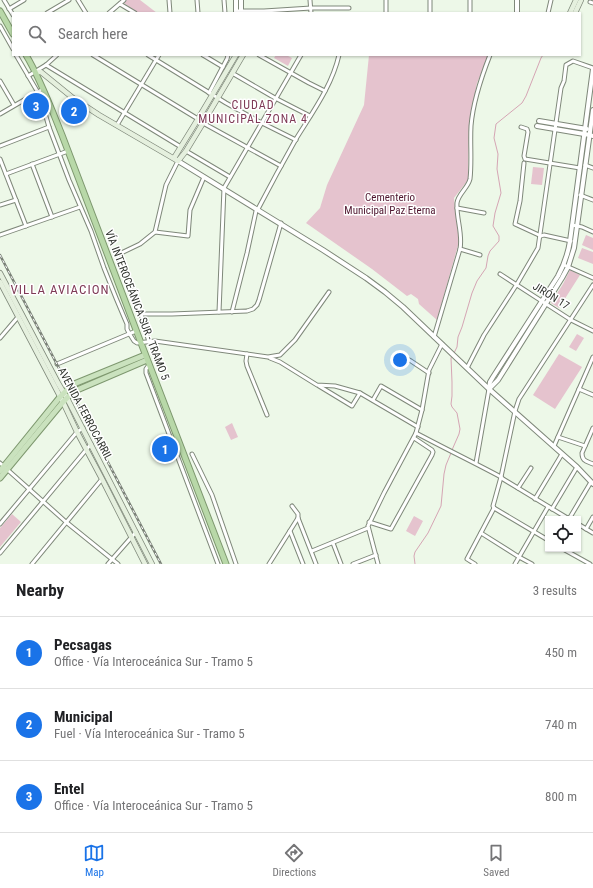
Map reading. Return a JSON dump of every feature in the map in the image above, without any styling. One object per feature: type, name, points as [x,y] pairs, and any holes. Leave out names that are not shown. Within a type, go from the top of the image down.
[{"type":"highway","points":[[0,11],[12,31]]},
{"type":"highway","name":"VÍA INTEROCEÁNICA SUR - TRAMO 5","points":[[27,56],[36,72],[49,101],[140,343],[226,564]]},
{"type":"main road","points":[[570,12],[576,0]]},
{"type":"main road","points":[[575,12],[581,0]]},
{"type":"main road","points":[[176,159],[181,147],[198,120],[210,94],[235,56]]},
{"type":"main road","points":[[176,159],[186,150],[242,56]]},
{"type":"main road","points":[[36,72],[41,72],[73,98],[176,159]]},
{"type":"main road","name":"AVENIDA FERROCARRIL","points":[[0,273],[63,398],[77,432],[145,564]]},
{"type":"main road","name":"AVENIDA FERROCARRIL","points":[[0,282],[63,398],[91,444],[152,564]]},
{"type":"main road","points":[[0,478],[3,467],[74,384],[147,360]]},
{"type":"street","points":[[4,0],[12,14]]},
{"type":"street","points":[[9,9],[24,0]]},
{"type":"street","points":[[49,12],[69,0]]},
{"type":"street","points":[[78,0],[85,12]]},
{"type":"street","points":[[110,12],[124,0]]},
{"type":"street","points":[[169,0],[170,12]]},
{"type":"street","points":[[197,0],[198,12]]},
{"type":"street","points":[[224,0],[225,12]]},
{"type":"street","points":[[236,0],[239,12]]},
{"type":"street","points":[[239,12],[241,0]]},
{"type":"street","points":[[310,0],[311,12]]},
{"type":"street","points":[[386,0],[386,12]]},
{"type":"street","points":[[430,0],[430,12]]},
{"type":"street","points":[[470,0],[470,12]]},
{"type":"street","points":[[517,0],[517,12]]},
{"type":"street","points":[[548,12],[551,0]]},
{"type":"street","points":[[120,4],[133,12]]},
{"type":"street","points":[[239,12],[311,8],[349,8]]},
{"type":"street","points":[[0,27],[12,47]]},
{"type":"street","points":[[17,56],[40,96],[59,154],[80,207],[92,232],[104,268],[127,324],[127,329],[134,341],[137,343],[155,341],[268,357],[280,362],[352,406],[360,393]]},
{"type":"street","points":[[28,76],[46,65],[56,56]]},
{"type":"street","points":[[95,56],[198,120]]},
{"type":"street","points":[[150,56],[210,94],[261,123],[296,140]]},
{"type":"street","points":[[117,125],[158,56]]},
{"type":"street","points":[[205,56],[223,67]]},
{"type":"street","points":[[210,94],[228,56]]},
{"type":"street","points":[[261,56],[309,84],[325,91]]},
{"type":"street","points":[[219,312],[224,188],[300,56]]},
{"type":"street","points":[[232,312],[256,211],[325,91],[336,67],[339,56]]},
{"type":"street","points":[[434,336],[460,249],[461,242],[457,208],[458,200],[469,181],[472,116],[480,81],[490,56]]},
{"type":"street","points":[[467,368],[484,335],[537,251],[541,236],[561,88],[564,81],[566,65],[573,61],[593,68],[585,128],[589,135],[586,165],[582,195],[575,225]]},
{"type":"street","points":[[46,65],[181,147]]},
{"type":"street","points":[[232,74],[310,116]]},
{"type":"street","points":[[0,82],[14,105]]},
{"type":"street","points":[[0,114],[43,89]]},
{"type":"street","points":[[489,389],[498,380],[521,344],[572,254],[576,194],[580,168],[589,135],[592,130],[593,110]]},
{"type":"street","points":[[589,135],[535,125],[539,121],[592,130]]},
{"type":"street","points":[[203,123],[281,166]]},
{"type":"street","points":[[521,126],[527,129],[528,132],[524,156],[525,159],[580,168]]},
{"type":"street","points":[[0,146],[49,127]]},
{"type":"street","points":[[186,150],[230,177]]},
{"type":"street","points":[[6,174],[68,151]]},
{"type":"street","points":[[0,159],[26,226]]},
{"type":"street","points":[[149,342],[141,314],[117,255],[140,244],[155,232],[166,185],[176,159],[366,278],[403,307],[489,389],[577,467],[592,483],[571,516]]},
{"type":"street","points":[[524,163],[520,201],[515,224],[541,236],[544,235],[573,242]]},
{"type":"street","points":[[32,164],[52,217]]},
{"type":"street","points":[[586,165],[593,168]]},
{"type":"street","points":[[155,232],[188,236],[190,210],[204,176]]},
{"type":"street","points":[[576,194],[593,200]]},
{"type":"street","points":[[0,205],[16,200]]},
{"type":"street","points":[[0,235],[80,207]]},
{"type":"street","points":[[457,208],[484,213]]},
{"type":"street","points":[[141,314],[232,312],[247,311],[253,308],[257,305],[259,300],[281,224]]},
{"type":"street","points":[[575,225],[593,232]]},
{"type":"street","points":[[460,249],[480,255]]},
{"type":"street","points":[[566,266],[593,278]]},
{"type":"street","name":"JIRÓN 17","points":[[500,274],[571,320],[593,331]]},
{"type":"street","points":[[476,564],[468,559],[494,508],[493,506],[519,399],[593,285]]},
{"type":"street","points":[[268,357],[280,355],[295,340],[330,292]]},
{"type":"street","points":[[476,463],[490,382],[516,340],[544,302]]},
{"type":"street","points":[[0,338],[18,317]]},
{"type":"street","points":[[57,364],[136,330]]},
{"type":"street","points":[[516,340],[521,344]]},
{"type":"street","points":[[378,564],[368,528],[369,522],[414,438],[422,410],[429,373],[442,344]]},
{"type":"street","points":[[247,354],[247,366],[267,415]]},
{"type":"street","points":[[398,354],[429,373]]},
{"type":"street","points":[[554,446],[593,357]]},
{"type":"street","points":[[147,360],[146,373],[218,564]]},
{"type":"street","points":[[317,385],[335,386],[360,393],[418,426]]},
{"type":"street","points":[[373,400],[380,386],[422,410]]},
{"type":"street","points":[[579,390],[593,395]]},
{"type":"street","points":[[0,524],[77,432],[82,428]]},
{"type":"street","points":[[593,428],[582,452],[582,457],[584,460],[593,464]]},
{"type":"street","points":[[416,433],[501,477],[564,516]]},
{"type":"street","points":[[558,437],[585,446]]},
{"type":"street","points":[[369,522],[391,529],[432,455],[432,450],[414,438]]},
{"type":"street","points":[[0,553],[91,444]]},
{"type":"street","points":[[192,454],[212,495],[236,564]]},
{"type":"street","points":[[535,499],[562,454]]},
{"type":"street","points":[[3,467],[66,522],[118,564]]},
{"type":"street","points":[[552,509],[577,467]]},
{"type":"street","points":[[518,488],[531,468]]},
{"type":"street","points":[[32,564],[102,479],[107,475]]},
{"type":"street","points":[[292,506],[298,514],[298,518],[316,564]]},
{"type":"street","points":[[515,564],[548,507]]},
{"type":"street","points":[[494,508],[545,538]]},
{"type":"street","points":[[586,529],[593,517]]},
{"type":"street","points":[[269,564],[298,518]]},
{"type":"street","points":[[581,526],[593,533]]},
{"type":"street","points":[[312,551],[368,528]]},
{"type":"street","points":[[290,531],[302,564]]},
{"type":"street","points":[[108,564],[136,532]]},
{"type":"street","points":[[482,533],[532,564]]},
{"type":"street","points":[[333,543],[341,564]]},
{"type":"street","points":[[568,552],[590,564],[593,560]]},
{"type":"street","points":[[353,564],[376,555]]},
{"type":"green space","points":[[127,0],[140,0],[156,12],[137,12],[124,3]]},
{"type":"green space","points":[[275,56],[288,56],[292,58],[288,66],[274,58]]},
{"type":"green space","name":"Cementerio Municipal Paz Eterna","points":[[369,56],[489,56],[477,83],[469,126],[468,180],[454,198],[459,242],[437,320],[419,304],[418,299],[411,294],[407,296],[372,269],[306,223],[320,208],[327,185],[364,105]]},
{"type":"green space","points":[[533,167],[544,168],[542,185],[531,184]]},
{"type":"green space","points":[[586,235],[593,238],[593,250],[582,245]]},
{"type":"green space","points":[[582,248],[593,252],[593,264],[578,258]]},
{"type":"green space","points":[[570,270],[580,275],[559,308],[551,303]]},
{"type":"green space","points":[[577,334],[584,338],[576,351],[569,347]]},
{"type":"green space","points":[[559,354],[582,367],[555,409],[533,395]]},
{"type":"green space","points":[[232,423],[238,437],[231,440],[225,427]]},
{"type":"green space","points":[[12,514],[21,522],[0,547],[0,528]]},
{"type":"green space","points":[[414,516],[423,521],[415,536],[406,531]]},
{"type":"waterway","points":[[454,353],[472,293],[477,281],[486,268],[490,251],[499,241],[499,236],[493,226],[501,193],[497,169],[498,154],[494,138],[496,124],[522,103],[542,56]]},
{"type":"waterway","points":[[452,356],[451,404],[457,413],[460,429],[452,450]]},
{"type":"waterway","points":[[415,564],[415,552],[428,533],[441,506],[444,474],[451,453]]},
{"type":"railway","points":[[0,255],[161,564]]},
{"type":"place","name":"Entel","points":[[36,106]]},
{"type":"place","name":"Municipal","points":[[74,111]]},
{"type":"place","name":"Pecsagas","points":[[165,449]]},
{"type":"district","name":"CIUDAD MUNICIPAL ZONA 4","points":[[253,112]]},
{"type":"district","name":"VILLA AVIACION","points":[[60,289]]}]
